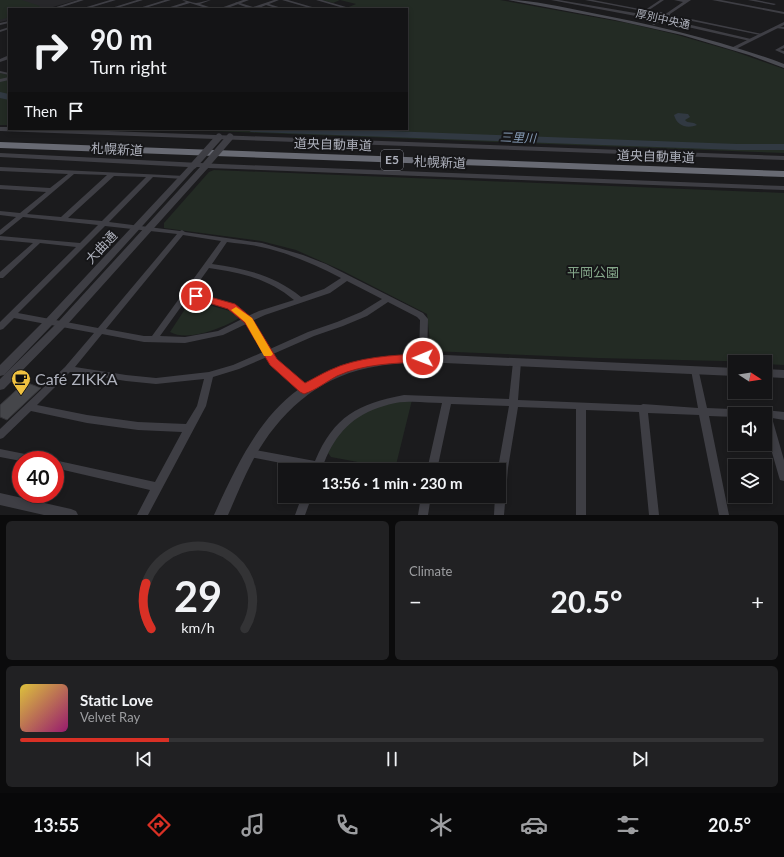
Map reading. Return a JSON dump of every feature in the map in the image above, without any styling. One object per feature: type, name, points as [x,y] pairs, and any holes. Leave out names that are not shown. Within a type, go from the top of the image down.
[{"type":"highway","name":"道央自動車道","points":[[0,139],[784,169]]},
{"type":"highway","name":"道央自動車道","points":[[0,145],[784,174]]},
{"type":"main road","name":"厚別中央通","points":[[511,0],[646,25],[736,47],[784,66]]},
{"type":"main road","name":"厚別中央通","points":[[521,0],[654,24],[736,47],[784,63]]},
{"type":"street","points":[[55,8],[82,0]]},
{"type":"street","points":[[85,8],[114,0]]},
{"type":"street","points":[[114,8],[141,0]]},
{"type":"street","points":[[141,8],[169,0]]},
{"type":"street","points":[[184,0],[210,8]]},
{"type":"street","points":[[196,4],[209,0]]},
{"type":"street","points":[[223,8],[248,0]]},
{"type":"street","points":[[256,8],[278,0]]},
{"type":"street","points":[[284,0],[313,8]]},
{"type":"street","points":[[318,0],[344,7],[342,8]]},
{"type":"street","points":[[553,0],[662,20],[750,40]]},
{"type":"street","points":[[587,0],[669,15]]},
{"type":"street","points":[[587,12],[606,0]]},
{"type":"street","points":[[647,10],[662,0]]},
{"type":"street","points":[[676,0],[688,1]]},
{"type":"street","points":[[714,0],[784,13]]},
{"type":"street","points":[[732,4],[737,0]]},
{"type":"street","points":[[750,0],[774,4]]},
{"type":"street","points":[[768,10],[779,0]]},
{"type":"street","points":[[654,24],[688,1]]},
{"type":"street","points":[[169,8],[190,2]]},
{"type":"street","points":[[625,6],[629,3]]},
{"type":"street","points":[[98,4],[108,8]]},
{"type":"street","points":[[237,4],[251,8]]},
{"type":"street","points":[[265,4],[279,8]]},
{"type":"street","points":[[197,8],[203,6]]},
{"type":"street","points":[[684,25],[691,20],[760,34]]},
{"type":"street","points":[[736,47],[784,23]]},
{"type":"street","points":[[777,27],[784,28]]},
{"type":"street","points":[[784,46],[777,50],[784,53]]},
{"type":"street","points":[[0,53],[8,58]]},
{"type":"street","points":[[0,61],[8,58]]},
{"type":"street","name":"札幌新道","points":[[27,130],[784,158]]},
{"type":"street","name":"大曲通","points":[[0,372],[50,322],[219,137]]},
{"type":"street","name":"大曲通","points":[[0,386],[62,324],[230,137]]},
{"type":"street","name":"札幌新道","points":[[0,155],[205,166],[784,188]]},
{"type":"street","points":[[0,169],[183,177]]},
{"type":"street","points":[[0,233],[72,173]]},
{"type":"street","points":[[62,220],[112,174]]},
{"type":"street","points":[[0,327],[151,176]]},
{"type":"street","points":[[0,187],[51,190]]},
{"type":"street","points":[[0,213],[182,232],[281,250],[323,266],[420,315],[424,319],[423,358]]},
{"type":"street","points":[[0,435],[68,369],[182,232]]},
{"type":"street","points":[[0,238],[81,245]]},
{"type":"street","points":[[154,340],[226,239]]},
{"type":"street","points":[[0,276],[37,242]]},
{"type":"street","points":[[208,265],[246,271],[271,280],[289,290],[299,300]]},
{"type":"street","points":[[12,315],[100,332],[154,340],[185,340],[220,333],[262,313],[327,291],[347,278]]},
{"type":"street","points":[[186,294],[231,306],[248,320],[267,353],[274,362],[304,389]]},
{"type":"street","points":[[68,369],[156,381],[209,375],[236,366],[364,314],[387,299]]},
{"type":"street","points":[[221,515],[250,453],[263,432],[277,414],[304,389],[334,373],[364,363],[423,358],[728,372]]},
{"type":"street","points":[[499,515],[503,468],[512,418],[517,362]]},
{"type":"street","points":[[695,370],[724,515]]},
{"type":"street","points":[[772,373],[784,374]]},
{"type":"street","points":[[142,515],[201,406],[209,375]]},
{"type":"street","points":[[319,463],[326,446],[344,422],[363,409],[382,402],[404,398],[728,413]]},
{"type":"street","points":[[434,463],[447,400]]},
{"type":"street","points":[[581,406],[581,515]]},
{"type":"street","points":[[30,407],[87,419],[138,426],[190,428]]},
{"type":"street","points":[[643,408],[654,515]]},
{"type":"street","points":[[772,415],[784,416]]},
{"type":"street","points":[[772,435],[784,477]]},
{"type":"street","points":[[0,453],[12,455]]},
{"type":"street","points":[[250,453],[295,463]]},
{"type":"street","points":[[64,466],[158,487]]},
{"type":"street","points":[[0,499],[72,515]]},
{"type":"street","points":[[303,514],[305,503]]},
{"type":"street","points":[[423,515],[425,503]]},
{"type":"shaded area","points":[[0,0],[77,0],[49,8],[8,8],[8,20],[0,22]]},
{"type":"shaded area","points":[[678,113],[688,114],[690,117],[685,120],[697,125],[690,127],[683,126],[675,119],[674,115]]},
{"type":"green space","points":[[0,0],[22,0],[40,6],[37,8],[8,8],[8,17],[0,20]]},
{"type":"green space","points":[[322,0],[340,0],[333,3]]},
{"type":"green space","points":[[340,0],[500,0],[627,23],[674,34],[733,51],[784,69],[784,153],[185,130],[408,130],[408,8],[346,8],[356,4]]},
{"type":"green space","points":[[0,73],[8,75],[8,125],[0,125]]},
{"type":"green space","name":"平岡公園","points":[[214,170],[784,193],[784,365],[772,364],[772,355],[728,355],[728,361],[598,358],[431,351],[427,314],[341,270],[296,250],[261,241],[164,228],[164,223],[209,172]]},
{"type":"green space","points":[[194,301],[230,311],[239,318],[224,326],[196,335],[177,335],[170,332],[189,303]]},
{"type":"green space","points":[[412,400],[396,463],[363,463],[331,457],[328,453],[336,437],[347,424],[354,418],[370,409],[390,403]]},
{"type":"building","name":"Café ZIKKA","points":[[25,382],[41,388],[7,420],[0,417],[0,405]]},
{"type":"waterway","name":"三里川","points":[[0,95],[8,97]]},
{"type":"waterway","name":"三里川","points":[[277,130],[737,147],[784,147]]},
{"type":"slow traffic","points":[[236,310],[248,320],[268,354]]},
{"type":"place","name":"Café ZIKKA","points":[[21,396]]},
{"type":"route","points":[[196,296],[231,306],[248,320],[267,353],[274,362],[304,389],[334,373],[364,363],[423,358]]}]
